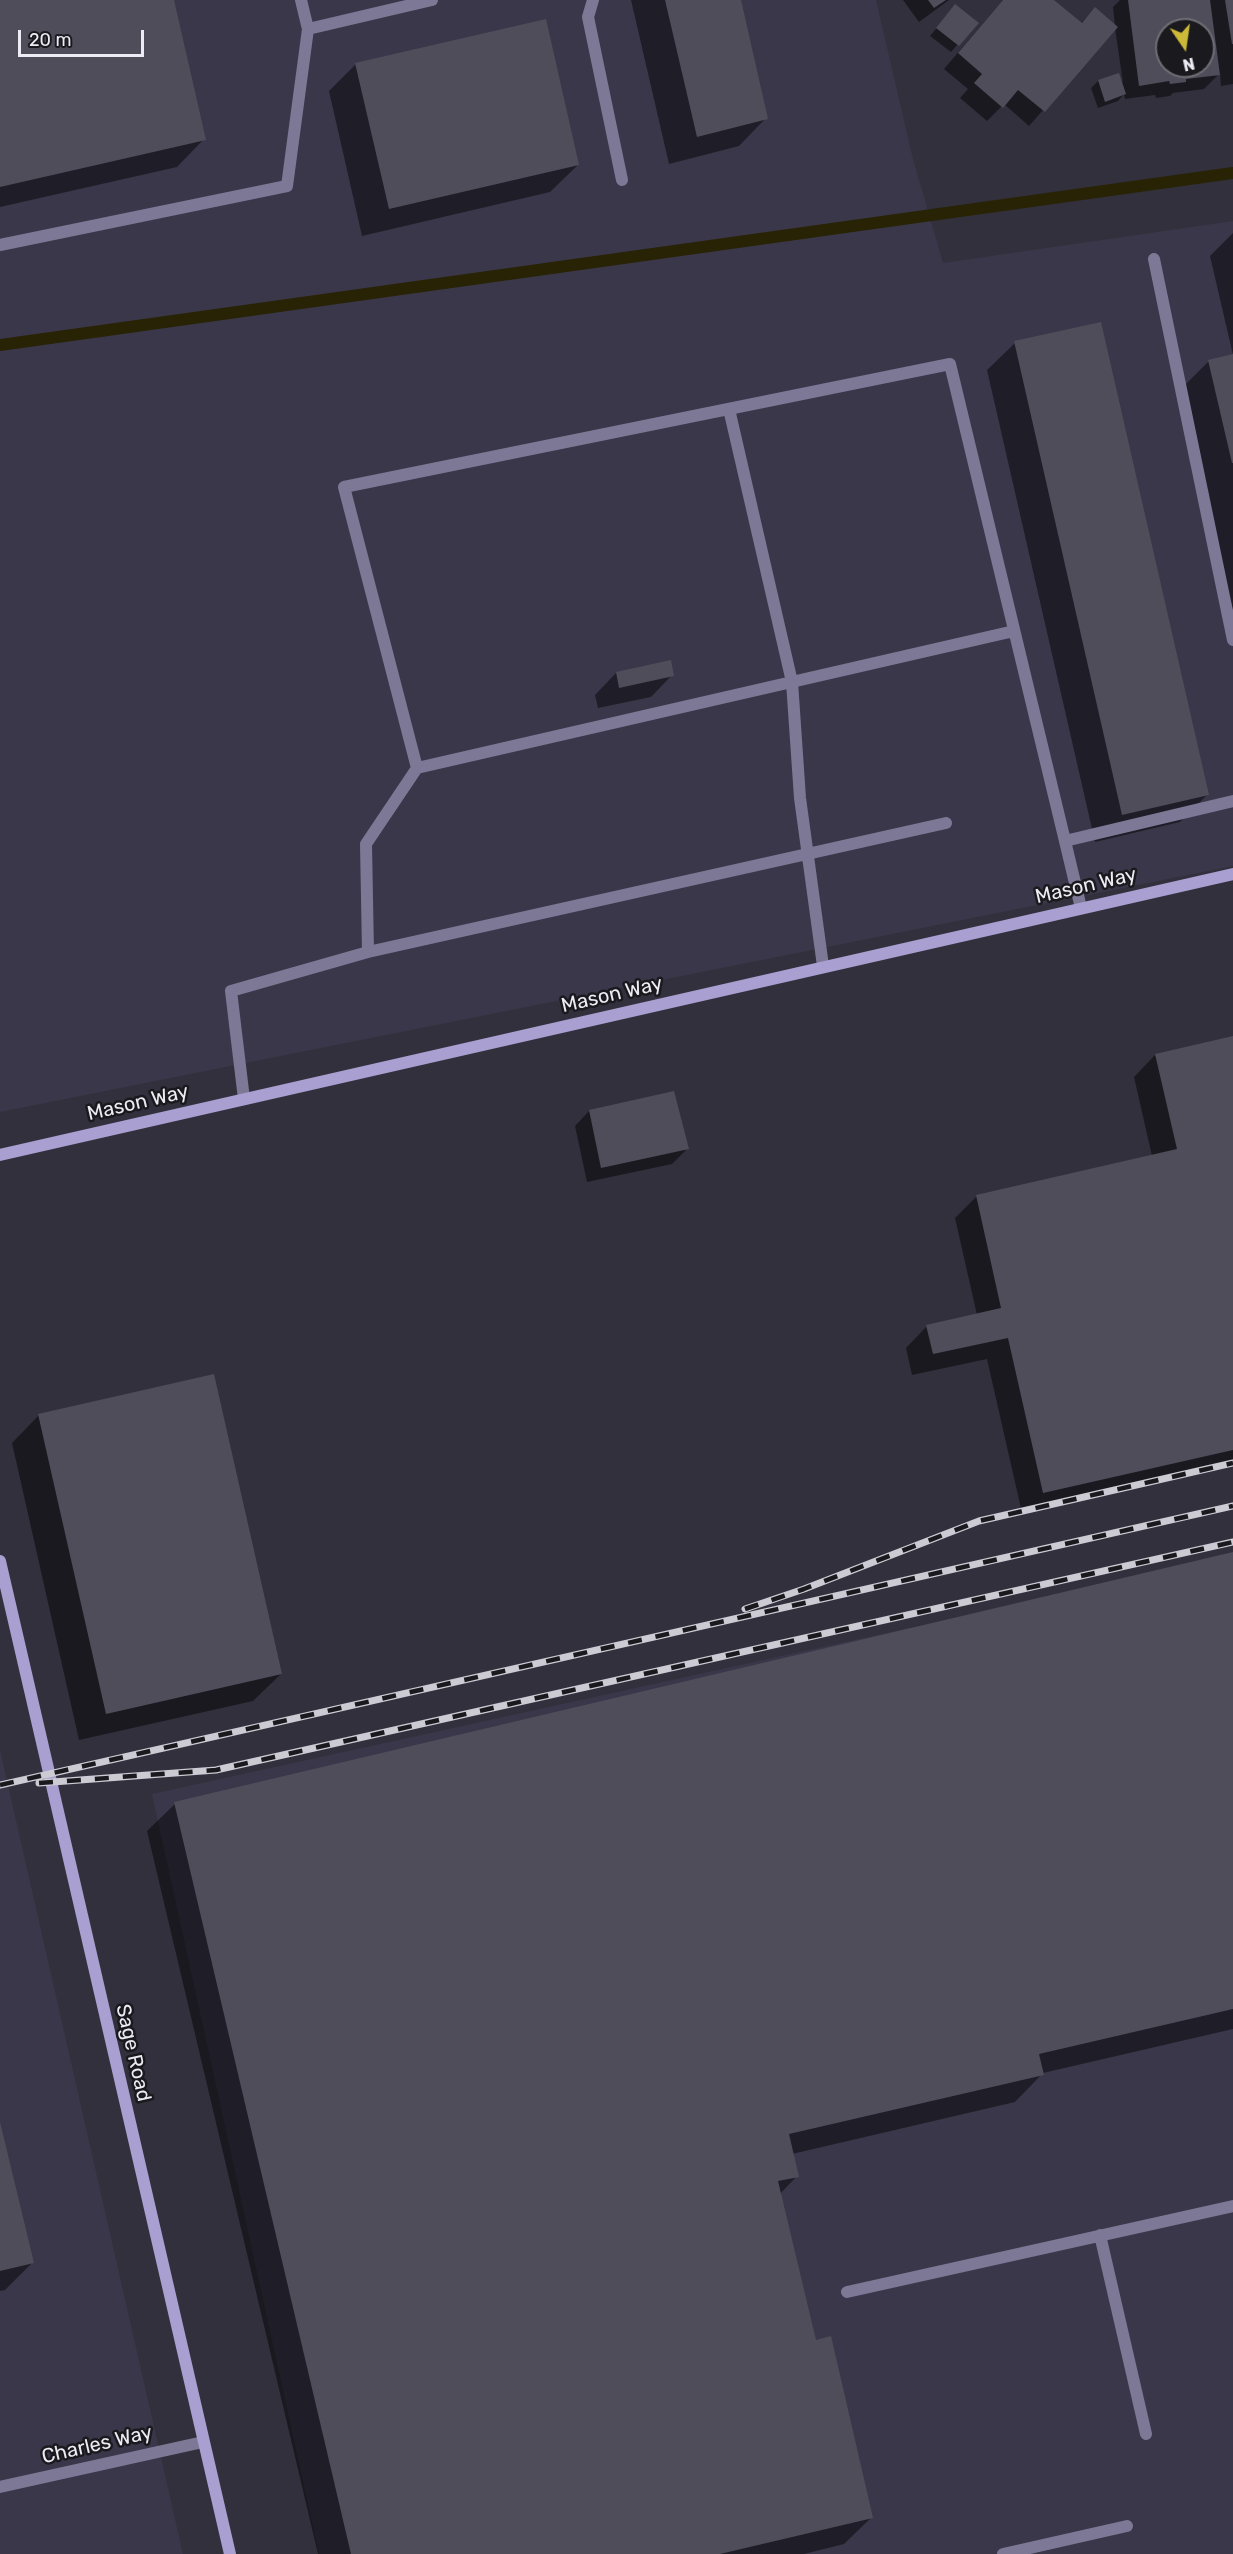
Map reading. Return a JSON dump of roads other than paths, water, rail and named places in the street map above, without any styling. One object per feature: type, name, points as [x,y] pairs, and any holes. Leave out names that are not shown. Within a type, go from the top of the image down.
[{"type":"street","points":[[0,245],[287,186],[308,29],[301,0]]},
{"type":"street","points":[[308,29],[432,0]]},
{"type":"street","points":[[593,0],[588,17],[622,180]]},
{"type":"street","points":[[1154,260],[1233,640]]},
{"type":"street","points":[[417,768],[344,487],[950,363],[1081,908]]},
{"type":"street","points":[[729,409],[792,682],[800,798],[823,966]]},
{"type":"street","points":[[368,952],[366,844],[417,768],[1014,631]]},
{"type":"street","points":[[1065,841],[1233,801]]},
{"type":"street","points":[[244,1099],[231,991],[368,952],[946,823]]},
{"type":"street","name":"Mason Way","points":[[0,1155],[1233,874]]},
{"type":"street","name":"Sage Road","points":[[0,1561],[230,2554]]},
{"type":"street","points":[[847,2292],[1233,2206]]},
{"type":"street","points":[[1100,2235],[1146,2434]]},
{"type":"street","name":"Charles Way","points":[[0,2487],[203,2442]]},
{"type":"street","points":[[1003,2554],[1127,2526]]},
{"type":"waterway","points":[[0,345],[1233,173]]},
{"type":"railway","points":[[745,1609],[804,1589],[979,1521],[1233,1463]]},
{"type":"railway","points":[[0,1785],[1233,1506]]},
{"type":"railway","points":[[39,1783],[216,1770],[1233,1542]]}]
